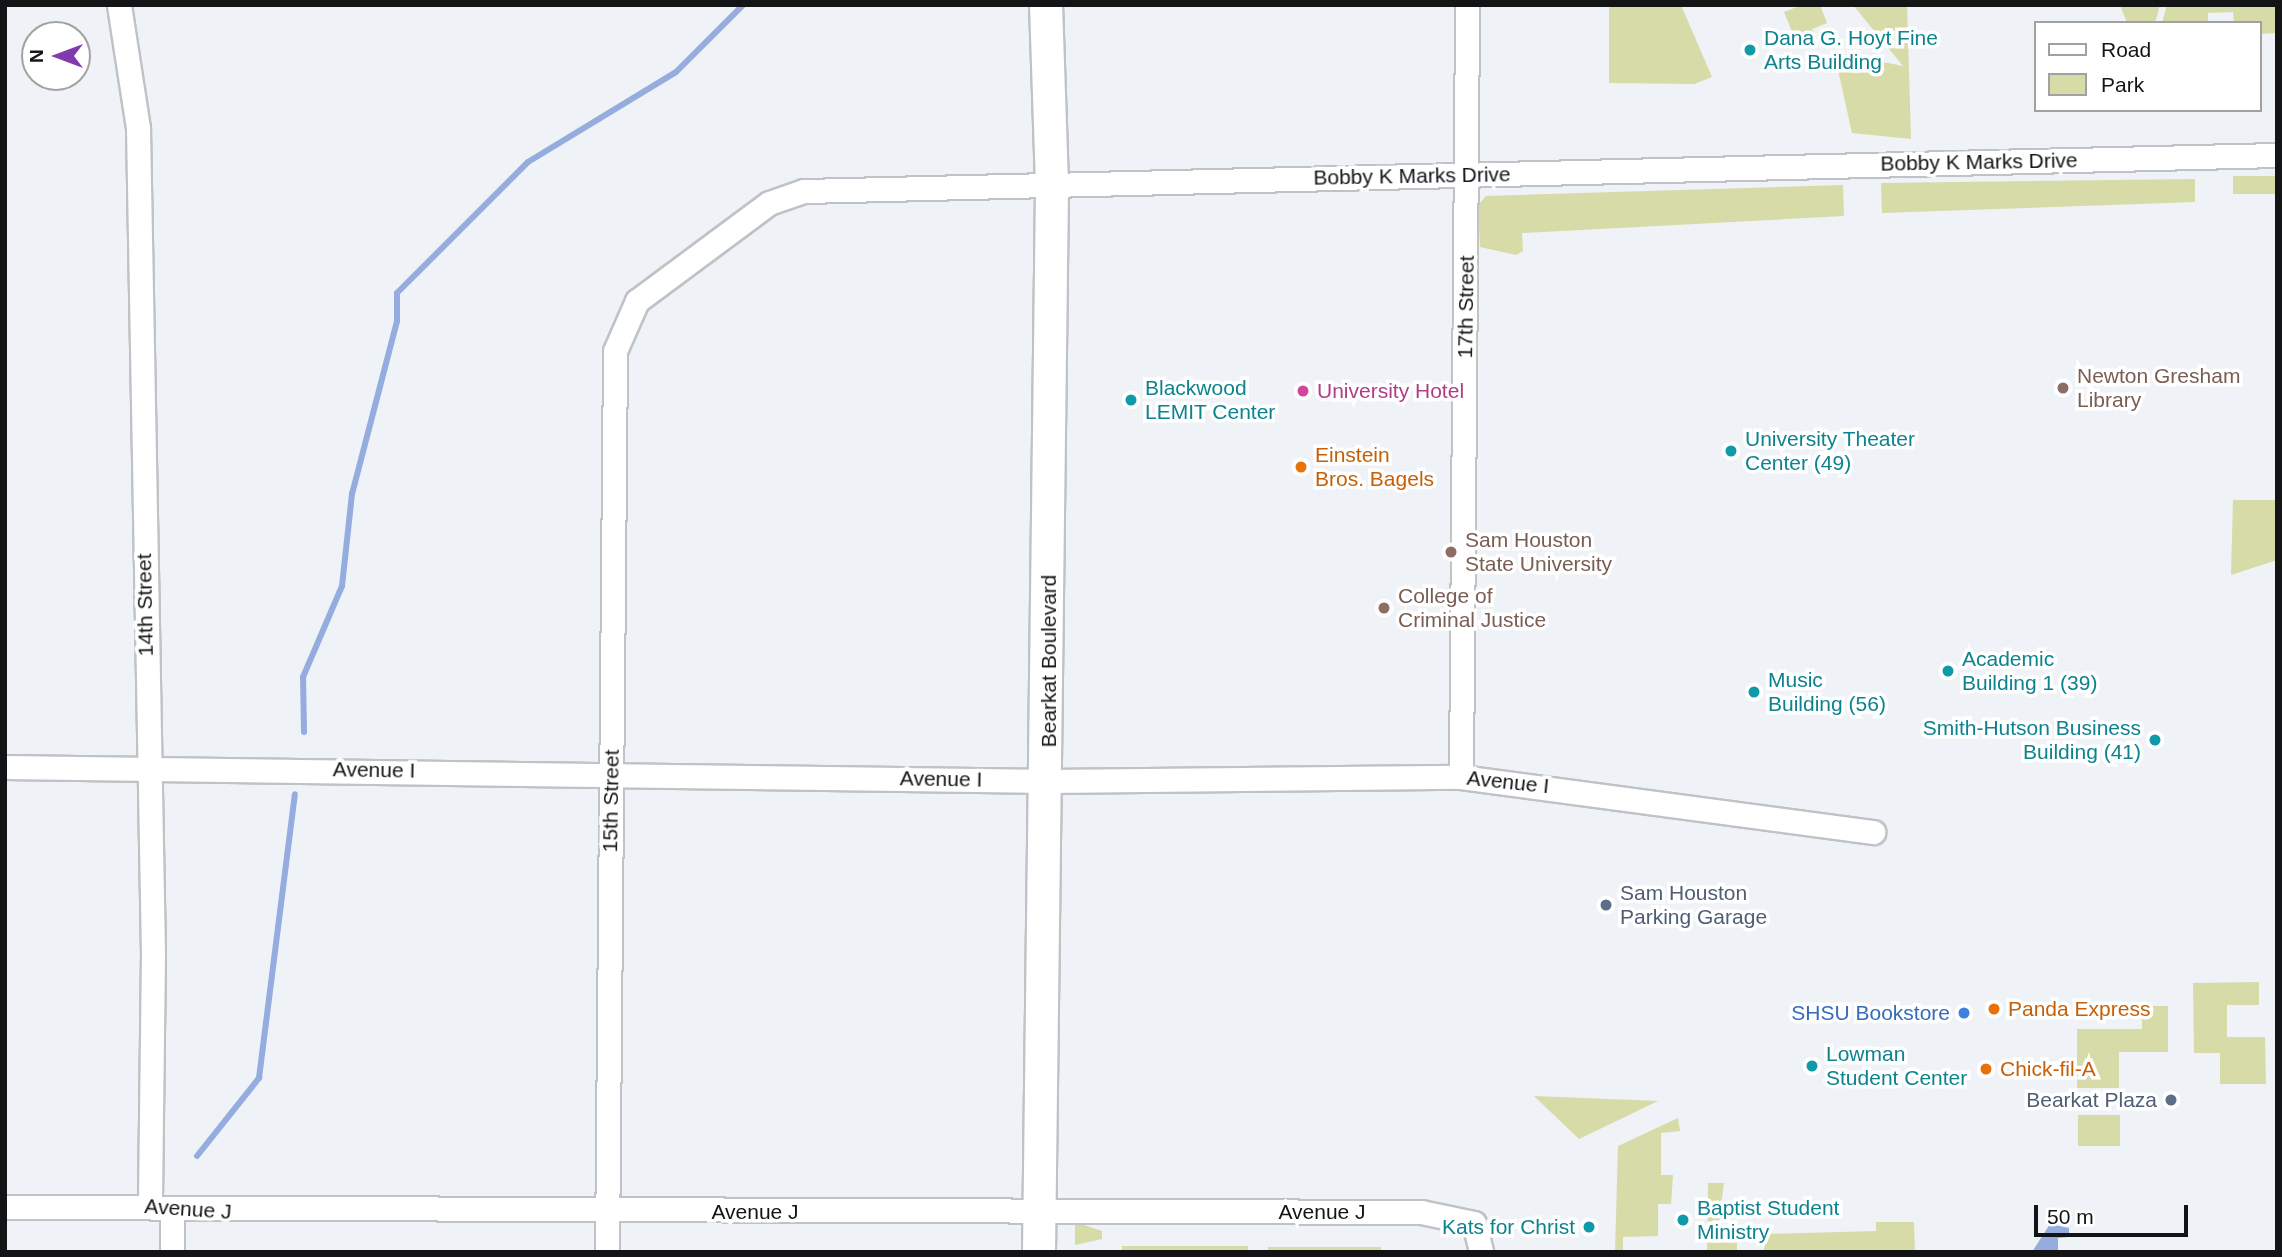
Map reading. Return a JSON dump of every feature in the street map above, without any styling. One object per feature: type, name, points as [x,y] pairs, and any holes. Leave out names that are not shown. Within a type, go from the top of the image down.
[{"type":"street","name":"14th Street","points":[[120,5],[138,128],[150,1206]]},
{"type":"street","name":"Bearkat Boulevard","points":[[1039,1252],[1048,781],[1052,185],[1046,5]]},
{"type":"street","name":"Bearkat Boulevard","points":[[1050,71],[1059,5]]},
{"type":"street","name":"17th Street","points":[[1461,777],[1467,5]]},
{"type":"street","name":"Bobby K Marks Drive","points":[[615,351],[637,301],[769,203],[804,191],[2277,155]]},
{"type":"street","name":"15th Street","points":[[607,1252],[615,351]]},
{"type":"street","name":"Avenue I","points":[[5,768],[611,773],[1048,781],[1461,777],[1873,832]]},
{"type":"street","name":"Avenue J","points":[[5,1208],[150,1206],[172,1213],[1448,1214],[1474,1223],[1481,1252]]},
{"type":"street","points":[[172,1213],[172,1252]]},
{"type":"green space","points":[[1609,5],[1681,5],[1712,77],[1694,84],[1609,83]]},
{"type":"green space","points":[[1802,5],[1820,5],[1827,23],[1812,29],[1818,44],[1808,47],[1803,36],[1795,39],[1784,12]]},
{"type":"green space","points":[[1853,5],[1907,5],[1911,139],[1852,133],[1834,52],[1903,66]]},
{"type":"green space","points":[[2120,5],[2160,5],[2156,21],[2126,21]]},
{"type":"green space","points":[[2167,5],[2277,5],[2277,33],[2261,34],[2261,21],[2234,21],[2233,12],[2208,13],[2208,21],[2163,21]]},
{"type":"green space","points":[[2233,176],[2277,176],[2277,194],[2233,194]]},
{"type":"green space","points":[[2195,179],[2195,202],[1882,213],[1881,183]]},
{"type":"green space","points":[[1843,185],[1844,216],[1522,233],[1523,251],[1516,255],[1480,247],[1478,205],[1486,196]]},
{"type":"green space","points":[[2233,500],[2277,500],[2277,560],[2231,575]]},
{"type":"green space","points":[[2259,982],[2259,1005],[2227,1005],[2227,1037],[2265,1037],[2266,1084],[2220,1084],[2220,1053],[2194,1053],[2193,983]]},
{"type":"green space","points":[[2142,1006],[2168,1006],[2168,1052],[2119,1052],[2119,1088],[2077,1088],[2077,1029],[2142,1029]]},
{"type":"green space","points":[[1534,1096],[1658,1101],[1579,1139]]},
{"type":"green space","points":[[2078,1115],[2120,1115],[2120,1146],[2078,1146]]},
{"type":"green space","points":[[1678,1118],[1680,1131],[1661,1133],[1661,1175],[1673,1175],[1671,1204],[1658,1204],[1658,1236],[1623,1237],[1623,1252],[1615,1252],[1618,1146]]},
{"type":"green space","points":[[1708,1183],[1724,1183],[1717,1236],[1737,1237],[1737,1252],[1707,1252]]},
{"type":"green space","points":[[1075,1222],[1102,1231],[1102,1239],[1075,1245]]},
{"type":"green space","points":[[1876,1222],[1914,1222],[1915,1252],[1764,1252],[1764,1234],[1876,1231]]},
{"type":"green space","points":[[1122,1246],[1248,1246],[1248,1252],[1122,1252]]},
{"type":"green space","points":[[1268,1247],[1381,1247],[1381,1252],[1268,1252]]},
{"type":"water","points":[[2050,1224],[2069,1228],[2069,1237],[2058,1238],[2058,1252],[2032,1252]]},
{"type":"waterway","points":[[304,732],[303,677],[342,586],[352,494],[397,321],[397,293],[528,162],[676,72],[743,5]]},
{"type":"waterway","points":[[197,1156],[259,1078],[295,794]]},
{"type":"place","name":"Dana G. Hoyt Fine Arts Building","points":[[1750,50]]},
{"type":"place","name":"Newton Gresham Library","points":[[2063,388]]},
{"type":"place","name":"University Hotel","points":[[1303,391]]},
{"type":"place","name":"Blackwood LEMIT Center","points":[[1131,400]]},
{"type":"place","name":"University Theater Center (49)","points":[[1731,451]]},
{"type":"place","name":"Einstein Bros. Bagels","points":[[1301,467]]},
{"type":"place","name":"Sam Houston State University","points":[[1451,552]]},
{"type":"place","name":"College of Criminal Justice","points":[[1384,608]]},
{"type":"place","name":"Academic Building 1 (39)","points":[[1948,671]]},
{"type":"place","name":"Music Building (56)","points":[[1754,692]]},
{"type":"place","name":"Smith-Hutson Business Building (41)","points":[[2155,740]]},
{"type":"place","name":"Sam Houston Parking Garage","points":[[1606,905]]},
{"type":"place","name":"Panda Express","points":[[1994,1009]]},
{"type":"place","name":"SHSU Bookstore","points":[[1964,1013]]},
{"type":"place","name":"Lowman Student Center","points":[[1812,1066]]},
{"type":"place","name":"Chick-fil-A","points":[[1986,1069]]},
{"type":"place","name":"Bearkat Plaza","points":[[2171,1100]]},
{"type":"place","name":"Baptist Student Ministry","points":[[1683,1220]]},
{"type":"place","name":"Kats for Christ","points":[[1589,1227]]}]
